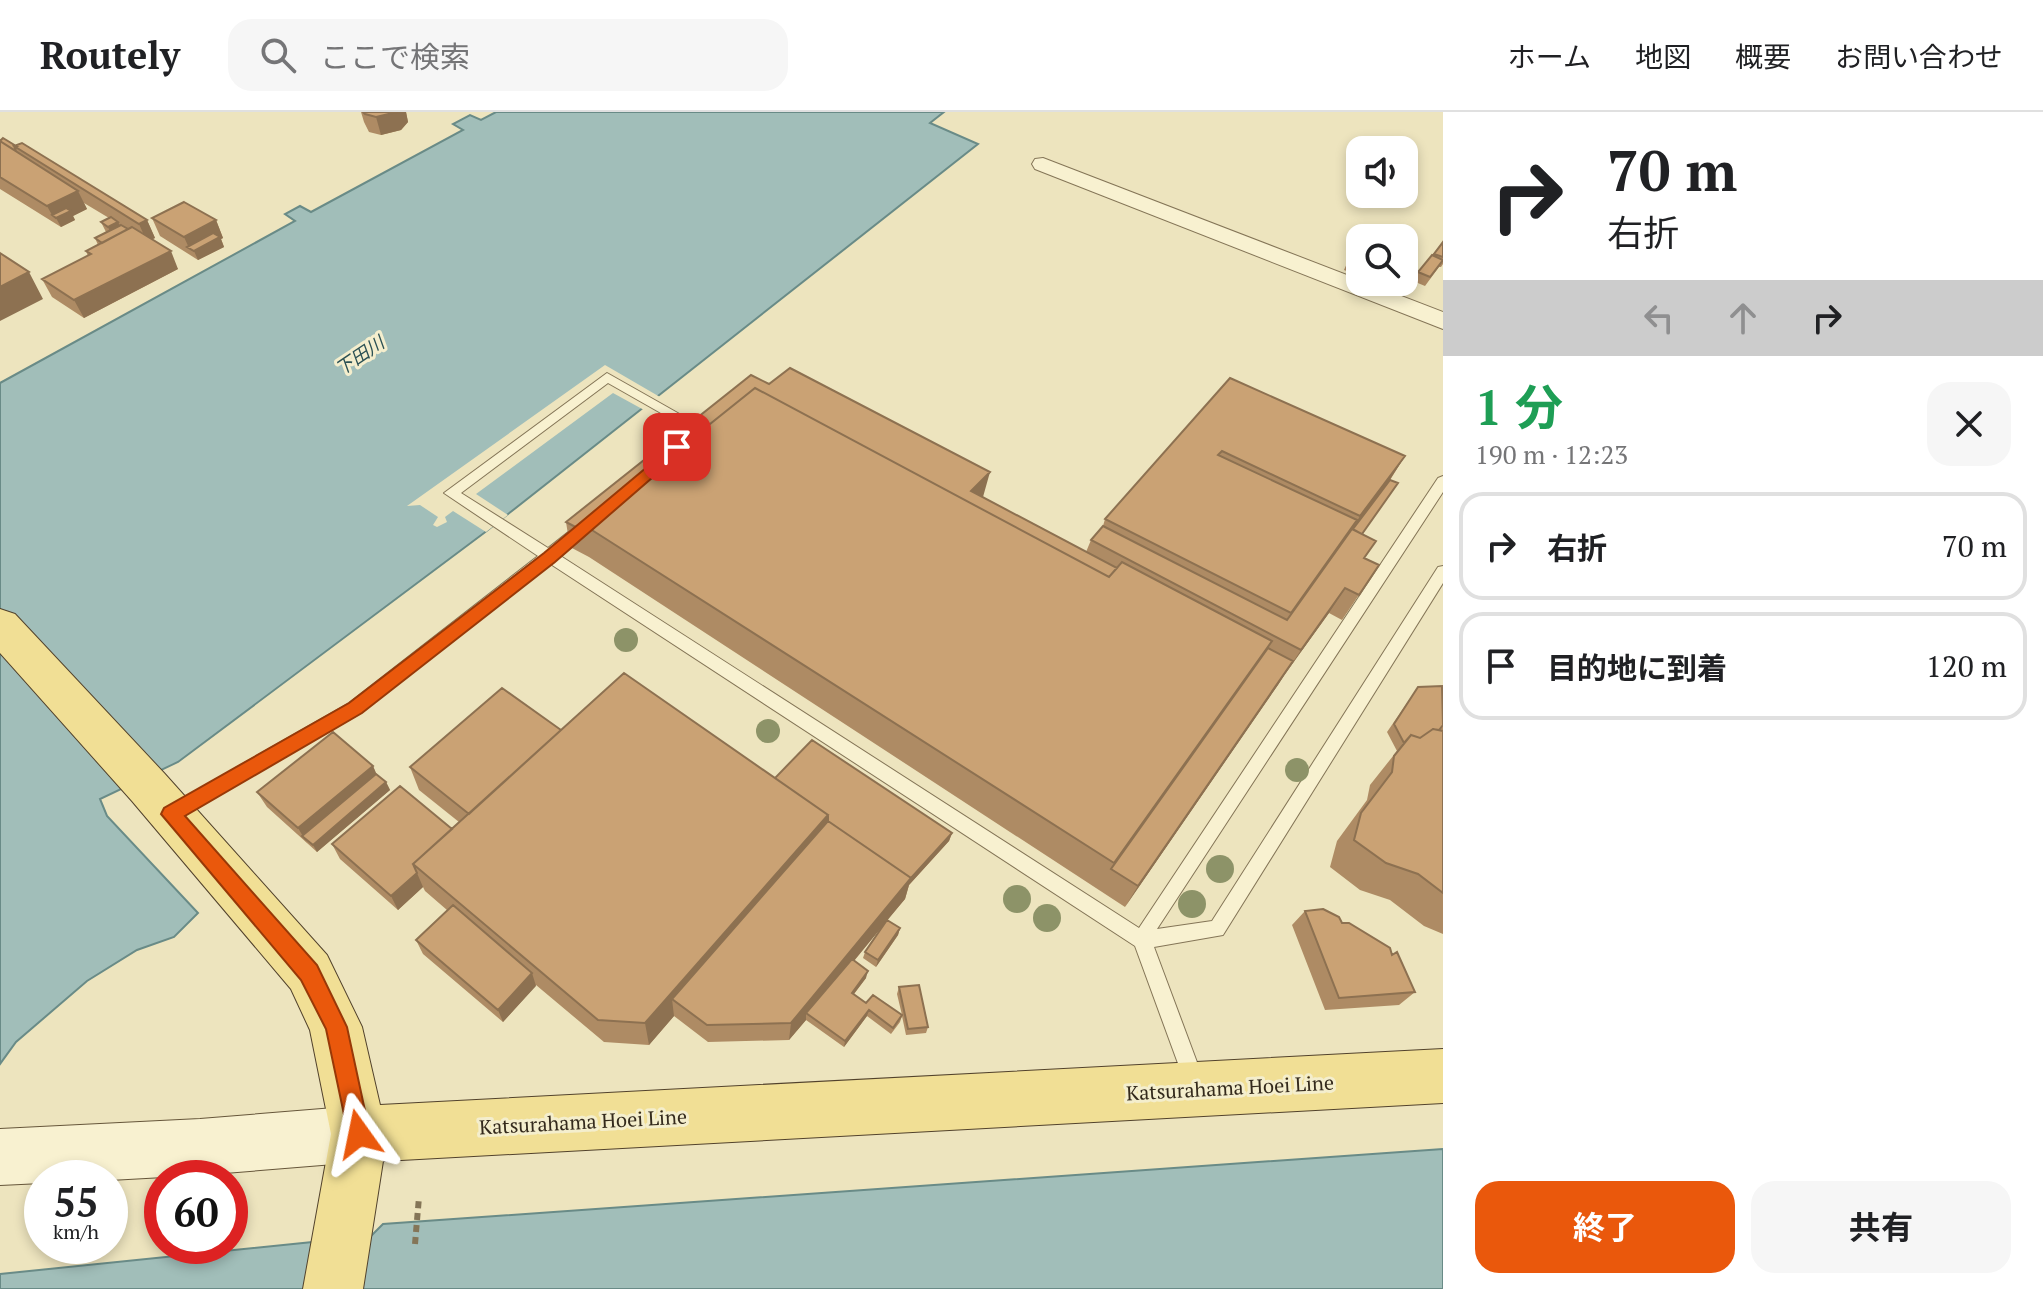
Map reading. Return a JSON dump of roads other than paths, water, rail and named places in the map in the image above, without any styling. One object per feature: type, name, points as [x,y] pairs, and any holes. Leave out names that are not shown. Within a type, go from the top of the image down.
[{"type":"main road","points":[[0,625],[309,972],[336,1027],[359,1134],[333,1289]]},
{"type":"main road","name":"Katsurahama Hoei Line","points":[[359,1134],[1443,1076]]},
{"type":"main road","points":[[0,1157],[200,1147],[359,1134]]},
{"type":"street","points":[[1043,164],[1439,312]]},
{"type":"lane","points":[[676,448],[699,429],[607,377],[451,493],[1142,940],[1197,1090]]},
{"type":"lane","points":[[1142,940],[1443,481]]},
{"type":"lane","points":[[159,800],[355,708],[550,557],[595,518]]},
{"type":"lane","points":[[1142,940],[1217,929],[1443,571]]},
{"type":"water","name":"下田川","points":[[496,112],[944,112],[930,123],[978,144],[484,533],[178,762],[100,799],[107,816],[198,913],[174,937],[137,950],[87,981],[16,1042],[0,1064],[0,383],[295,221],[285,214],[300,206],[311,212],[463,130],[453,124],[470,115],[481,120]]},
{"type":"water","points":[[1443,1149],[1443,1289],[0,1289],[0,1274],[128,1264],[128,1261],[144,1259],[144,1264],[248,1264],[248,1249],[371,1236],[383,1224]]}]
